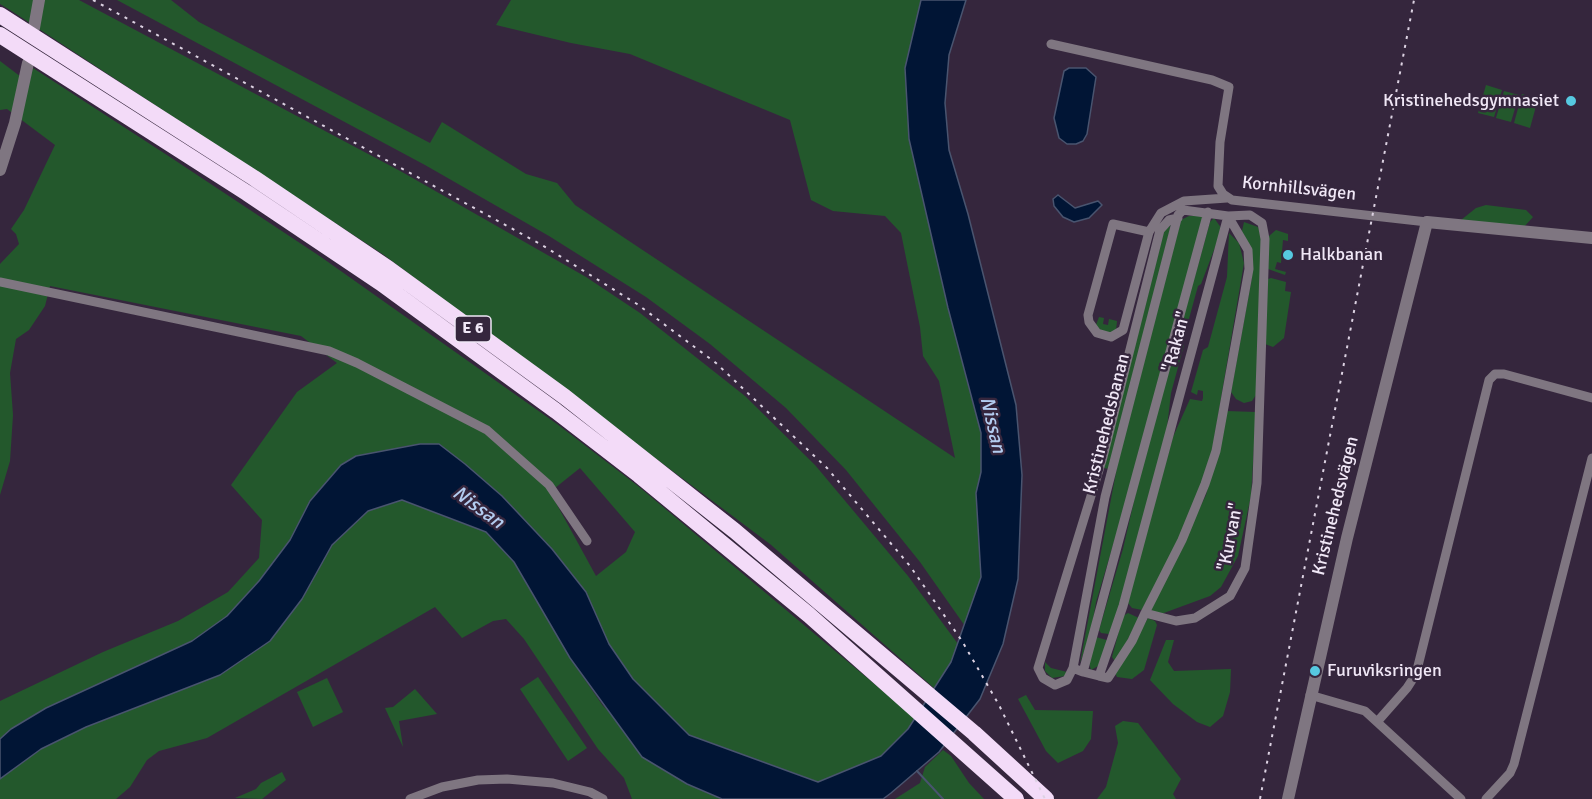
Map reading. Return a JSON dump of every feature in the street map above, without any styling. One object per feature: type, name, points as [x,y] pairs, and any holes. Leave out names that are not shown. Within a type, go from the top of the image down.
[{"type":"highway","name":"E 6","points":[[0,15],[254,178],[481,334],[675,483],[974,733],[1046,799]]},
{"type":"highway","name":"E 6","points":[[0,35],[247,193],[470,346],[725,545],[1016,799]]},
{"type":"street","points":[[34,27],[39,0]]},
{"type":"street","name":"Kornhillsvägen","points":[[1051,44],[1212,80],[1230,87],[1220,142],[1218,186],[1227,198],[1427,222],[1592,238]]},
{"type":"street","points":[[0,170],[15,123],[28,63]]},
{"type":"street","points":[[1149,232],[1113,224],[1088,315],[1089,322],[1097,333],[1111,337],[1123,330],[1149,232],[1161,213],[1180,211],[1208,212],[1228,216],[1248,250],[1249,269],[1216,451],[1196,509],[1132,641],[1108,678],[1072,668],[1067,680],[1055,685],[1043,678],[1038,668],[1103,457],[1160,230],[1180,211],[1227,198]]},
{"type":"street","name":"Kristinehedsbanan","points":[[1072,668],[1105,497],[1180,211]]},
{"type":"street","points":[[1083,672],[1208,212]]},
{"type":"street","name":"\"Kurvan\"","points":[[1145,613],[1176,621],[1195,618],[1220,604],[1237,587],[1245,568],[1258,461],[1264,230],[1262,223],[1250,215],[1228,216]]},
{"type":"street","name":"\"Rakan\"","points":[[1099,676],[1123,606],[1228,216]]},
{"type":"street","name":"Kristinehedsvägen","points":[[1288,799],[1310,695],[1427,222]]},
{"type":"street","points":[[0,282],[329,351],[357,363],[487,430],[549,485],[587,542]]},
{"type":"street","points":[[1377,722],[1407,688],[1416,674],[1489,380],[1496,374],[1504,374],[1592,398]]},
{"type":"street","points":[[1486,799],[1514,764],[1592,458]]},
{"type":"street","points":[[1310,695],[1360,708],[1461,799]]},
{"type":"street","points":[[410,799],[442,787],[478,780],[507,779],[553,783],[590,792],[603,799]]},
{"type":"green space","points":[[0,0],[79,0],[402,172],[586,277],[640,313],[745,396],[815,465],[908,576],[958,644],[951,662],[934,688],[770,544],[384,255],[0,4]]},
{"type":"green space","points":[[117,0],[171,0],[199,22],[430,143],[442,122],[526,174],[557,183],[575,205],[955,458],[939,381],[923,356],[920,327],[901,233],[885,216],[833,211],[811,200],[790,120],[630,54],[496,25],[511,0],[921,0],[965,374],[981,433],[981,472],[976,493],[981,577],[965,626],[920,562],[846,470],[786,408],[710,344],[646,297],[549,236],[425,165]]},
{"type":"green space","points":[[0,61],[29,83],[33,68],[321,257],[557,424],[638,486],[915,718],[908,729],[881,757],[818,782],[689,735],[633,679],[609,644],[586,592],[552,549],[502,496],[439,444],[420,444],[400,447],[310,501],[290,540],[259,581],[227,616],[192,641],[46,708],[11,729],[0,739],[0,701],[103,652],[178,621],[228,592],[259,558],[262,520],[231,485],[297,392],[337,363],[301,336],[50,286],[45,306],[29,330],[16,339],[10,373],[13,415],[10,461],[0,495],[0,264],[19,244],[16,234],[11,229],[24,210],[55,145],[7,109],[0,110]],"holes":[[[580,468],[635,532],[626,552],[596,576],[550,492]]]},
{"type":"green space","points":[[1486,85],[1502,90],[1494,117],[1478,113]]},
{"type":"green space","points":[[1504,91],[1519,95],[1511,122],[1496,118]]},
{"type":"green space","points":[[1522,94],[1538,99],[1530,128],[1514,123]]},
{"type":"green space","points":[[1486,205],[1526,210],[1533,217],[1523,228],[1461,220],[1476,208]]},
{"type":"green space","points":[[1189,216],[1202,216],[1203,220],[1132,482],[1096,602],[1091,632],[1080,663],[1118,462],[1181,220]]},
{"type":"green space","points":[[1214,218],[1222,229],[1201,284],[1198,286],[1182,344],[1184,345],[1171,393],[1166,436],[1114,624],[1109,634],[1101,633],[1099,630],[1123,549],[1142,466],[1210,222]]},
{"type":"green space","points":[[1244,222],[1258,227],[1262,239],[1256,395],[1252,401],[1244,403],[1236,399],[1231,392],[1252,277],[1251,256],[1242,231]]},
{"type":"green space","points":[[1171,225],[1109,469],[1104,468],[1164,231]]},
{"type":"green space","points":[[1276,230],[1288,234],[1288,241],[1283,240],[1281,263],[1277,262],[1275,269],[1286,272],[1285,275],[1268,269],[1269,236]]},
{"type":"green space","points":[[1229,233],[1239,243],[1244,263],[1211,457],[1188,522],[1142,610],[1132,608],[1127,602],[1173,437],[1190,399],[1202,401],[1203,398],[1203,391],[1198,390],[1197,395],[1191,392],[1203,350],[1208,347],[1227,277]]},
{"type":"green space","points":[[1268,279],[1286,282],[1285,291],[1291,292],[1284,338],[1273,347],[1265,344]]},
{"type":"green space","points":[[1099,317],[1104,318],[1103,324],[1108,325],[1109,319],[1117,321],[1116,330],[1111,333],[1101,331],[1096,325]]},
{"type":"green space","points":[[1226,411],[1256,412],[1251,496],[1238,556],[1221,587],[1210,596],[1161,614],[1152,612],[1151,607],[1206,495]]},
{"type":"green space","points":[[402,500],[486,532],[514,562],[570,658],[603,706],[687,784],[722,799],[632,799],[624,778],[598,749],[524,639],[506,619],[493,621],[462,638],[435,607],[207,738],[159,751],[147,760],[130,787],[116,799],[0,799],[0,779],[41,749],[86,727],[220,675],[270,641],[302,599],[332,545],[368,511]]},
{"type":"green space","points":[[1128,613],[1139,618],[1117,660],[1114,660],[1112,657],[1123,616]]},
{"type":"green space","points":[[1148,618],[1155,621],[1157,625],[1144,670],[1132,679],[1117,677],[1115,673]]},
{"type":"green space","points":[[1096,637],[1110,641],[1100,665],[1091,670],[1089,663]]},
{"type":"green space","points":[[1166,640],[1174,640],[1168,662],[1174,671],[1231,669],[1230,692],[1223,716],[1210,727],[1197,722],[1173,704],[1150,680]]},
{"type":"green space","points":[[1045,662],[1051,668],[1067,672],[1065,676],[1052,678],[1045,671]]},
{"type":"green space","points":[[538,677],[587,748],[568,761],[520,689]]},
{"type":"green space","points":[[327,678],[343,712],[313,727],[297,692]]},
{"type":"green space","points":[[415,689],[437,714],[399,721],[403,747],[385,708],[393,707]]},
{"type":"green space","points":[[1026,695],[1035,710],[1093,711],[1091,739],[1083,751],[1058,763],[1046,751],[1018,699]]},
{"type":"green space","points":[[1123,721],[1138,723],[1181,779],[1173,794],[1176,799],[1097,799],[1106,787],[1118,743],[1115,726]]},
{"type":"green space","points":[[943,750],[951,756],[969,783],[984,799],[895,799],[920,783],[925,767]]},
{"type":"green space","points":[[282,772],[286,780],[262,799],[235,798],[256,789],[261,783]]},
{"type":"water","name":"Nissan","points":[[921,0],[966,0],[949,55],[945,103],[949,150],[968,214],[1016,405],[1022,475],[1018,579],[1003,644],[980,699],[939,752],[891,793],[883,799],[722,799],[687,784],[642,757],[570,658],[514,562],[486,532],[402,500],[368,511],[332,545],[302,599],[270,641],[220,675],[86,727],[41,749],[0,779],[0,739],[11,729],[46,708],[192,641],[227,616],[259,581],[290,540],[310,501],[341,465],[356,456],[420,444],[439,444],[465,464],[502,496],[552,549],[586,592],[609,644],[633,679],[689,735],[818,782],[881,756],[908,729],[951,662],[981,577],[976,493],[981,472],[981,433],[948,308],[909,139],[905,68]]},
{"type":"water","points":[[1069,68],[1086,68],[1096,77],[1087,134],[1083,141],[1076,144],[1067,144],[1059,138],[1054,118],[1064,71]]},
{"type":"water","points":[[1058,195],[1075,208],[1098,201],[1102,205],[1089,218],[1074,222],[1063,217],[1054,206],[1053,199]]},
{"type":"waterway","points":[[917,771],[943,799]]},
{"type":"railway","points":[[93,0],[542,245],[637,304],[716,363],[827,468],[910,566],[962,641],[999,705],[1045,799]]},
{"type":"railway","points":[[1260,799],[1414,0]]},
{"type":"place","name":"Kristinehedsgymnasiet","points":[[1571,101]]},
{"type":"place","name":"Halkbanan","points":[[1288,255]]},
{"type":"place","name":"Furuviksringen","points":[[1315,671]]}]
